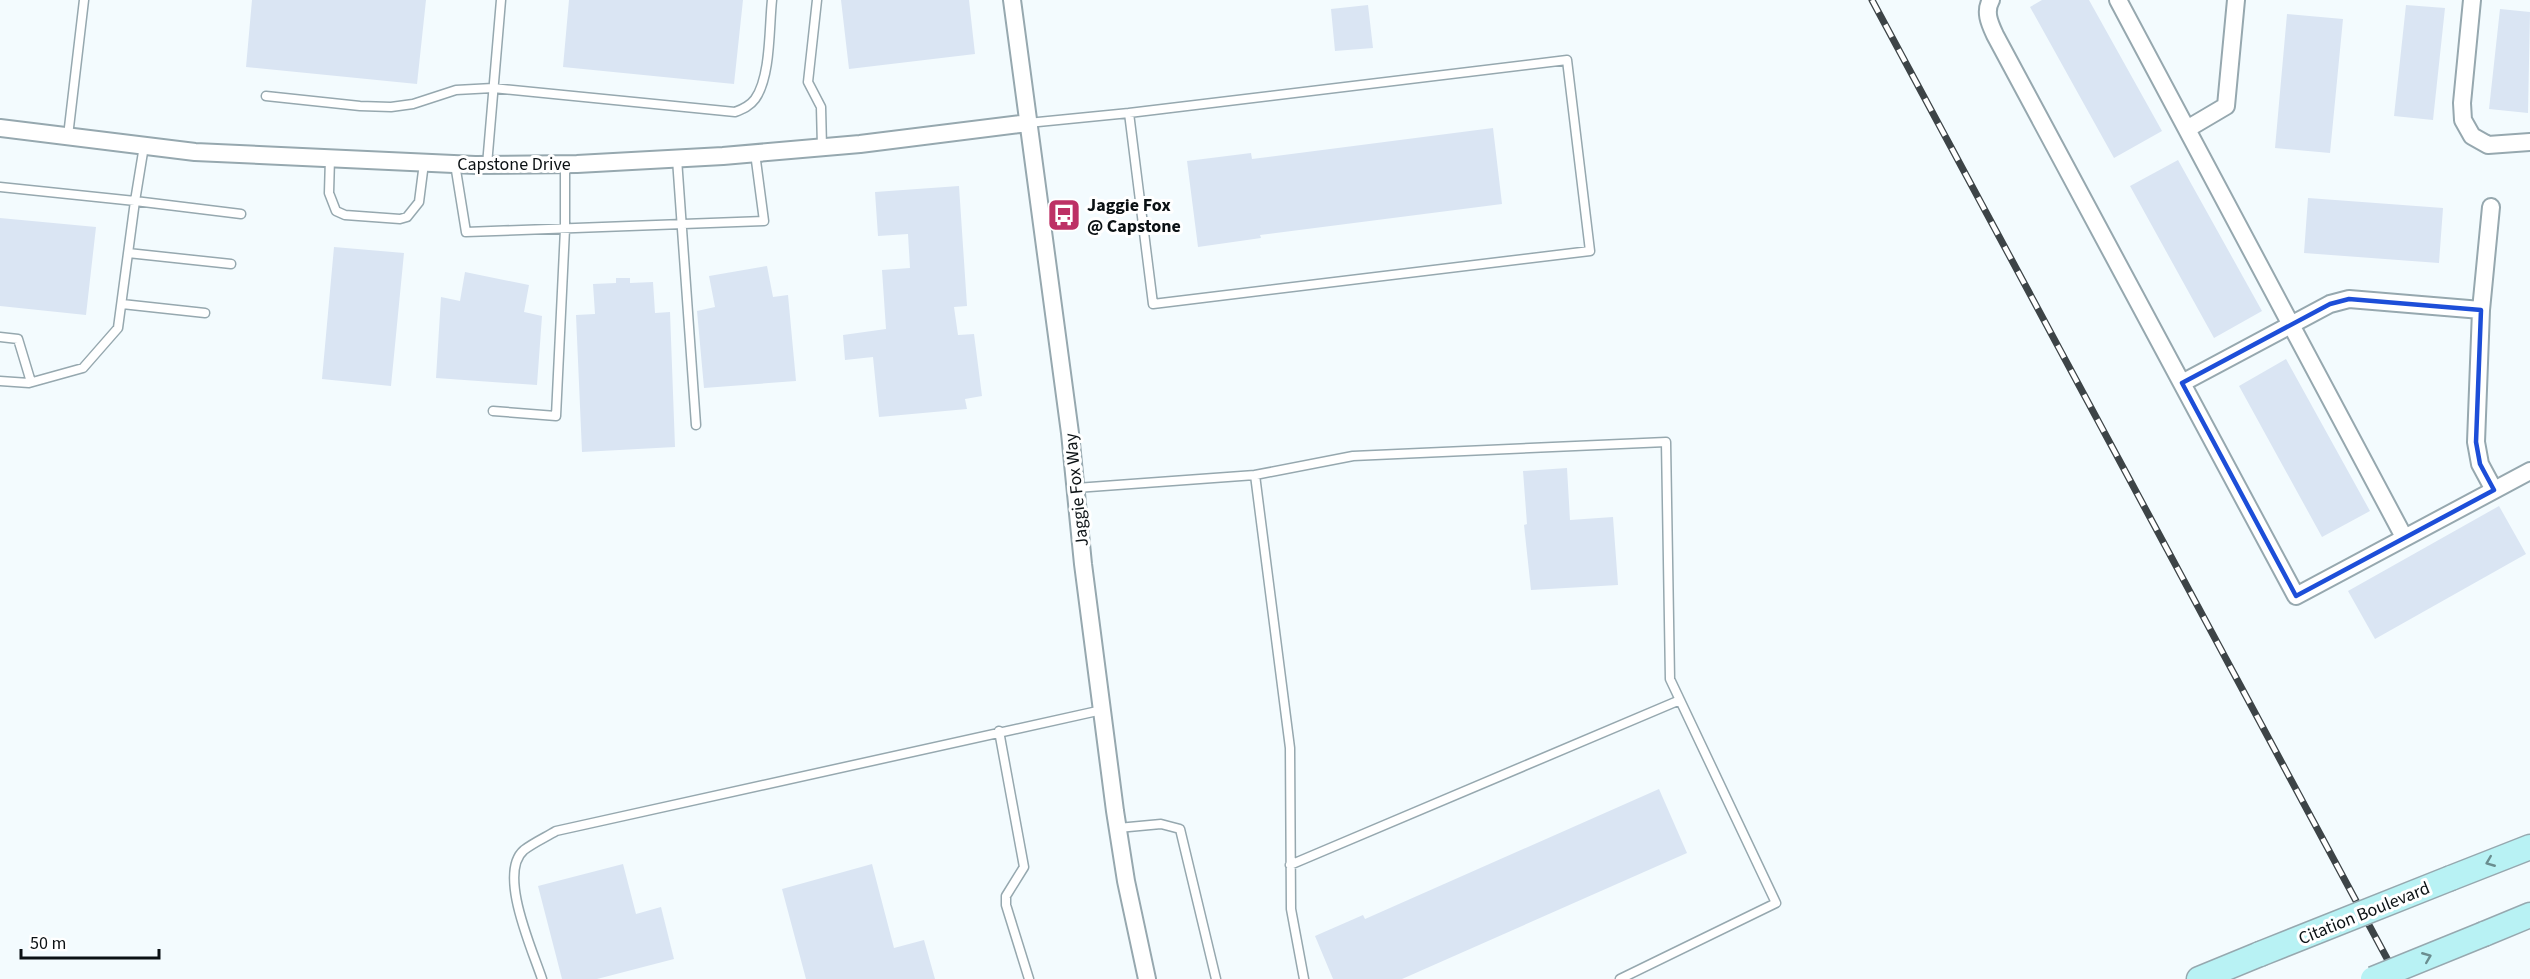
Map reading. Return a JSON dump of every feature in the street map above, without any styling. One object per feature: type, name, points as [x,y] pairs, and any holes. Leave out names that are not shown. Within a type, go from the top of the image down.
[{"type":"main road","name":"Citation Boulevard","points":[[2199,979],[2530,847]]},
{"type":"main road","points":[[2373,979],[2530,915]]},
{"type":"street","name":"Jaggie Fox Way","points":[[1012,0],[1118,828],[1126,881],[1147,979]]},
{"type":"street","points":[[1991,0],[1988,5],[1988,19],[1995,35],[2296,596],[2530,471]]},
{"type":"street","points":[[2118,0],[2404,537]]},
{"type":"street","points":[[2187,129],[2226,106],[2236,0]]},
{"type":"street","points":[[2472,0],[2462,103],[2463,120],[2472,136],[2488,145],[2530,142]]},
{"type":"street","name":"Capstone Drive","points":[[0,128],[195,152],[487,165],[677,159],[755,153],[1028,123]]},
{"type":"street","points":[[2491,207],[2481,310],[2476,442],[2480,464],[2494,490]]},
{"type":"street","points":[[2182,383],[2330,304],[2349,299],[2481,310]]},
{"type":"lane","points":[[68,136],[84,0]]},
{"type":"lane","points":[[487,165],[501,0]]},
{"type":"lane","points":[[266,96],[390,107],[413,104],[456,90],[493,88],[735,112],[754,100],[760,89],[765,71],[772,0]]},
{"type":"lane","points":[[817,0],[808,82],[821,107],[822,147]]},
{"type":"lane","points":[[1028,123],[1130,113],[1567,60],[1590,251],[1153,304],[1130,113]]},
{"type":"lane","points":[[0,381],[31,382],[83,368],[118,328],[144,146]]},
{"type":"lane","points":[[455,164],[466,232],[565,229],[764,221],[755,153]]},
{"type":"lane","points":[[330,158],[329,193],[336,211],[345,215],[400,219],[407,217],[419,202],[424,163]]},
{"type":"lane","points":[[677,159],[696,425]]},
{"type":"lane","points":[[493,411],[556,416],[565,229],[565,164]]},
{"type":"lane","points":[[0,187],[241,214]]},
{"type":"lane","points":[[128,253],[231,264]]},
{"type":"lane","points":[[122,304],[205,313]]},
{"type":"lane","points":[[0,337],[18,339],[31,382]]},
{"type":"lane","points":[[1076,488],[1255,474],[1353,456],[1665,442],[1670,679],[1776,903],[1620,979]]},
{"type":"lane","points":[[1255,474],[1290,748],[1290,909],[1304,979]]},
{"type":"lane","points":[[1290,865],[1680,700]]},
{"type":"lane","points":[[542,979],[517,903],[513,873],[522,851],[556,831],[1102,710]]},
{"type":"lane","points":[[999,731],[1024,867],[1006,896],[1006,905],[1029,979]]},
{"type":"lane","points":[[1118,828],[1161,824],[1180,829],[1216,979]]},
{"type":"highlighted area","points":[[2349,299],[2481,310],[2476,442],[2480,464],[2494,490],[2296,596],[2182,383],[2330,304]]},
{"type":"building","points":[[252,0],[426,0],[417,84],[246,67]]},
{"type":"building","points":[[569,0],[743,0],[734,84],[563,67]]},
{"type":"building","points":[[841,0],[969,0],[975,54],[849,69]]},
{"type":"building","points":[[2042,0],[2089,0],[2162,131],[2114,158],[2030,7]]},
{"type":"building","points":[[1368,5],[1373,48],[1335,51],[1331,9]]},
{"type":"building","points":[[2406,5],[2445,8],[2433,120],[2394,116]]},
{"type":"building","points":[[2500,9],[2530,12],[2528,113],[2489,109]]},
{"type":"building","points":[[2287,14],[2343,19],[2330,153],[2275,148]]},
{"type":"building","points":[[1493,128],[1502,204],[1260,235],[1261,238],[1198,247],[1187,161],[1251,153],[1252,159]]},
{"type":"building","points":[[2178,160],[2262,311],[2214,338],[2130,186]]},
{"type":"building","points":[[959,186],[967,306],[954,307],[958,335],[974,334],[982,396],[965,399],[967,409],[879,417],[873,357],[845,360],[843,335],[886,329],[882,270],[910,268],[908,234],[878,236],[875,192]]},
{"type":"building","points":[[2308,198],[2443,208],[2439,263],[2304,253]]},
{"type":"building","points":[[0,218],[96,227],[86,315],[0,306]]},
{"type":"building","points":[[334,247],[404,253],[391,386],[322,379]]},
{"type":"building","points":[[767,266],[773,297],[788,295],[796,381],[704,388],[697,311],[715,307],[709,276]]},
{"type":"building","points":[[465,272],[529,285],[524,312],[542,316],[537,385],[436,378],[441,297],[460,301]]},
{"type":"building","points":[[616,278],[630,278],[630,283],[653,282],[655,313],[670,312],[675,447],[582,452],[576,315],[595,314],[593,284],[616,283]]},
{"type":"building","points":[[2286,359],[2370,511],[2322,537],[2239,386]]},
{"type":"building","points":[[1567,468],[1570,520],[1613,517],[1618,585],[1531,590],[1524,525],[1527,524],[1523,471]]},
{"type":"building","points":[[2499,506],[2526,554],[2375,639],[2348,591]]},
{"type":"building","points":[[1659,789],[1687,853],[1402,979],[1333,979],[1315,936],[1363,915],[1365,919]]},
{"type":"building","points":[[623,864],[636,914],[661,907],[674,959],[597,979],[562,979],[538,886]]},
{"type":"building","points":[[872,864],[894,948],[924,940],[935,979],[806,979],[782,889]]},
{"type":"railway","points":[[1872,0],[2398,979]]},
{"type":"place","name":"Jaggie Fox @ Capstone","points":[[1064,215]]}]
